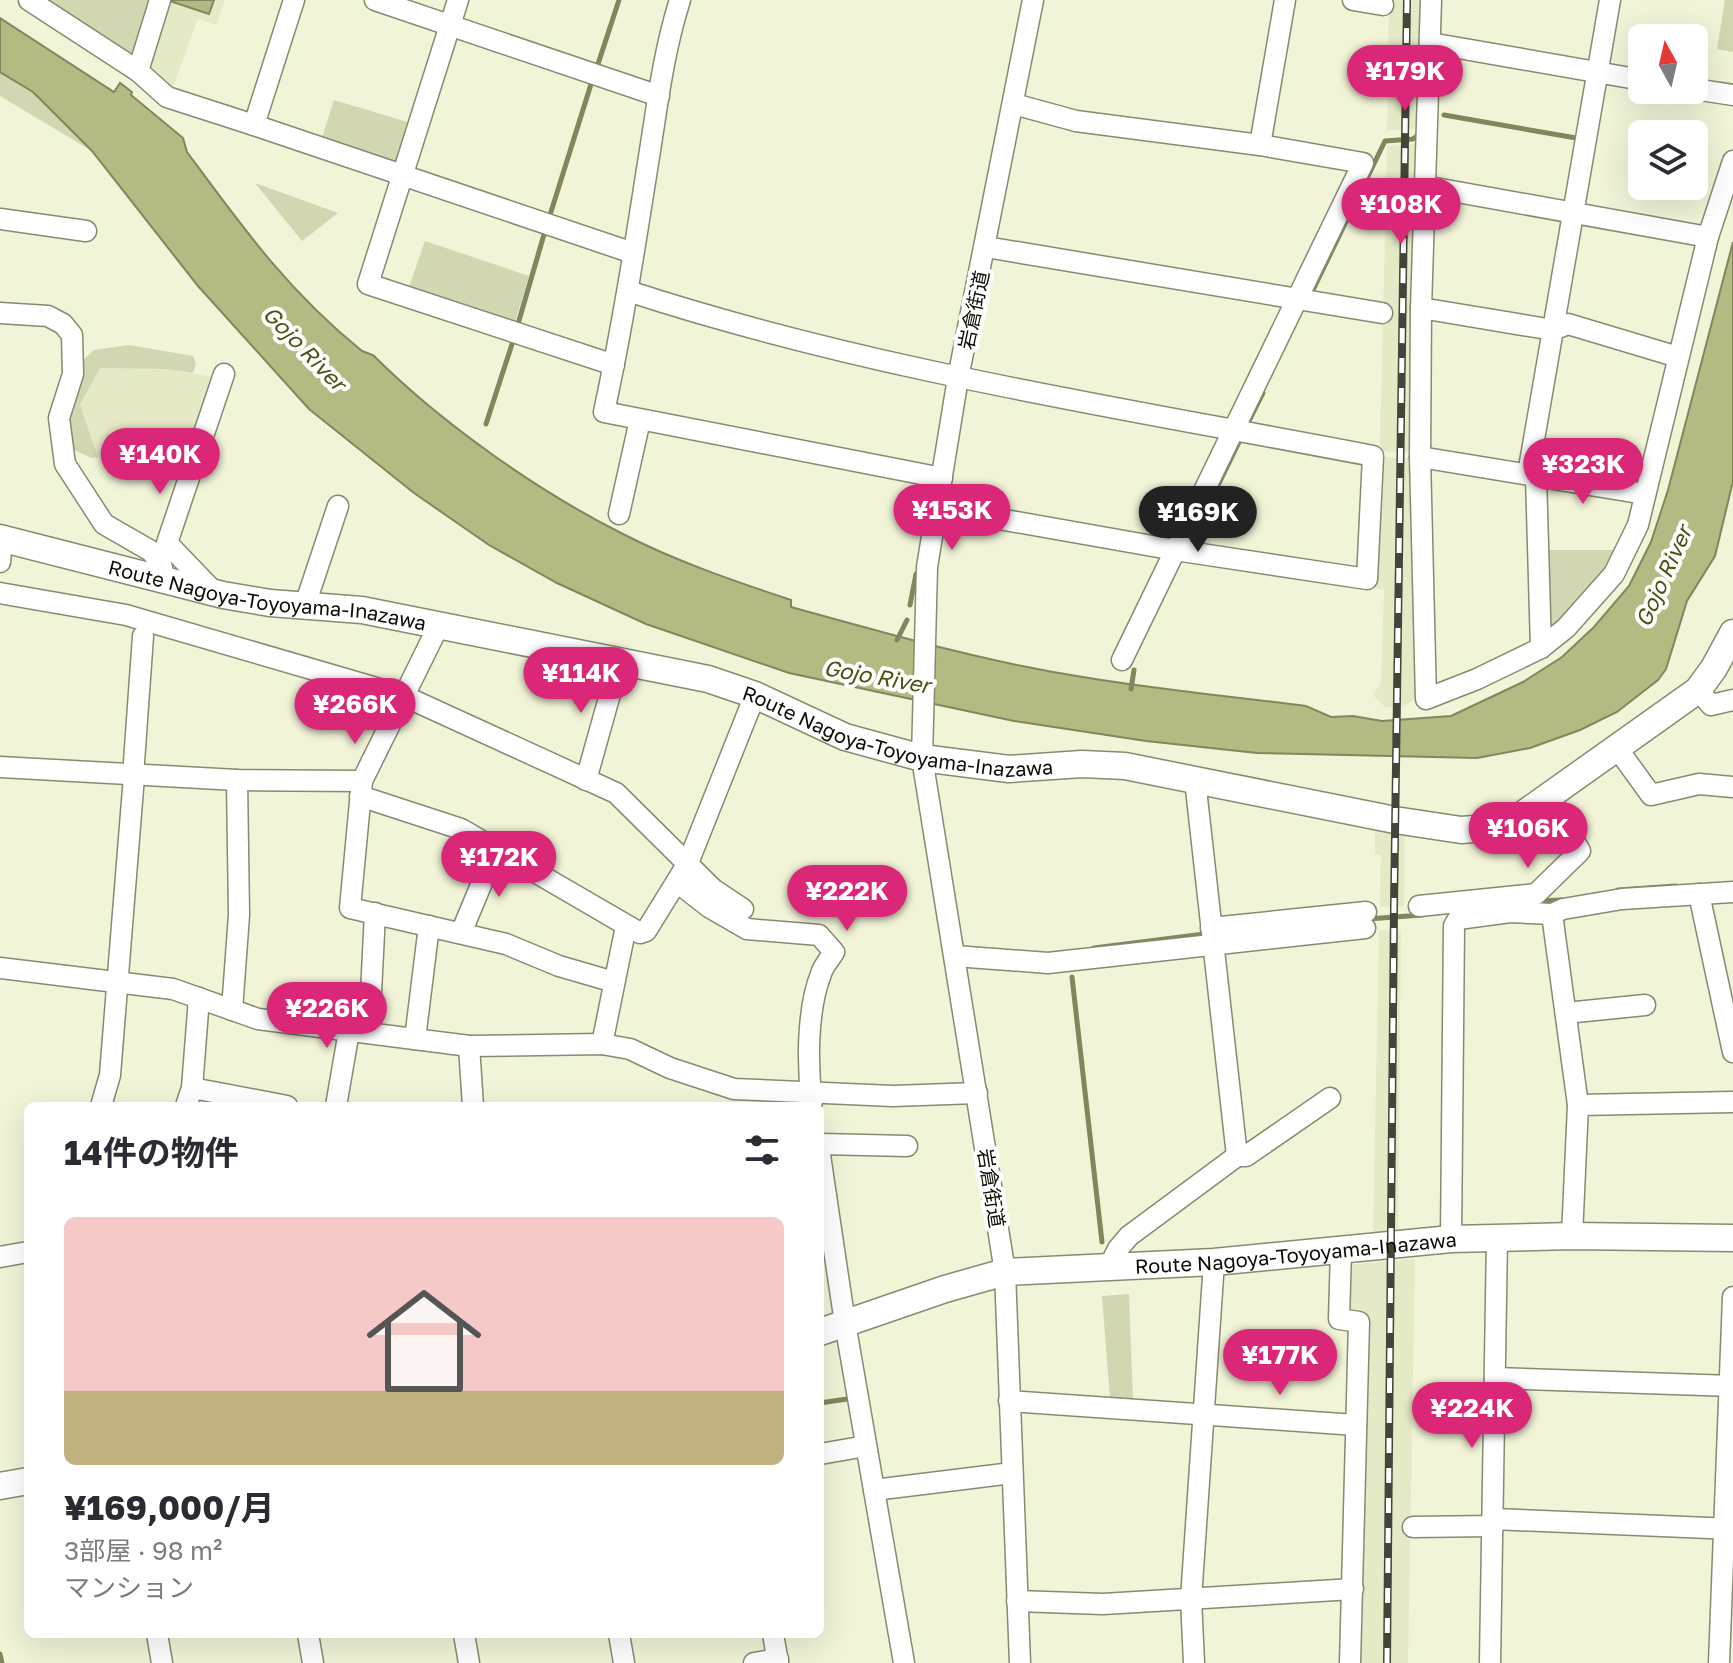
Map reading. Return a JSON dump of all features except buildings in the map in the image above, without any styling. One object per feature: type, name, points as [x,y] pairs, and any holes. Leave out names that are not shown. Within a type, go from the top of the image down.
[{"type":"main road","name":"Route Nagoya-Toyoyama-Inazawa","points":[[1,546],[215,593],[270,603],[362,610],[708,679],[755,695],[845,737],[922,758],[1009,769],[1082,764],[1125,766],[1395,820],[1461,830],[1489,828],[1518,818],[1698,690],[1733,633]]},
{"type":"main road","name":"Route Nagoya-Toyoyama-Inazawa","points":[[824,1331],[1005,1272],[1214,1262],[1451,1239],[1572,1236],[1733,1238]]},
{"type":"main road","points":[[0,1486],[24,1482]]},
{"type":"street","points":[[29,0],[138,71],[167,97],[633,253]]},
{"type":"street","points":[[138,71],[160,0]]},
{"type":"street","points":[[254,125],[294,0]]},
{"type":"street","points":[[375,0],[659,96]]},
{"type":"street","points":[[458,0],[368,284],[614,365]]},
{"type":"street","points":[[680,0],[659,96],[628,291],[604,412],[942,478]]},
{"type":"street","name":"岩倉街道","points":[[1020,1663],[1005,1272],[922,758],[922,718],[927,567],[958,378],[1033,0]]},
{"type":"street","points":[[1260,145],[1285,0]]},
{"type":"street","points":[[1353,0],[1383,5]]},
{"type":"street","points":[[1431,0],[1421,308],[1420,457],[1426,699],[1541,648],[1566,628],[1614,574],[1638,525],[1708,237],[1733,161]]},
{"type":"street","points":[[1541,648],[1532,475],[1553,330],[1610,0]]},
{"type":"street","points":[[1430,43],[1628,78]]},
{"type":"street","points":[[1708,91],[1733,95]]},
{"type":"street","points":[[1014,104],[1076,121],[1260,145],[1363,163],[1122,660]]},
{"type":"street","points":[[1424,186],[1708,237]]},
{"type":"street","points":[[0,219],[86,231]]},
{"type":"street","points":[[986,247],[1382,313]]},
{"type":"street","points":[[628,291],[707,317],[958,378],[1373,456],[1367,579],[1175,550],[937,508]]},
{"type":"street","points":[[1421,308],[1553,330],[1568,324],[1678,357]]},
{"type":"street","points":[[0,313],[48,316],[63,324],[72,335],[73,374],[59,418],[65,464],[104,524],[151,551],[161,564],[165,580]]},
{"type":"street","points":[[215,593],[167,543],[224,374]]},
{"type":"street","points":[[619,514],[640,420]]},
{"type":"street","points":[[1420,457],[1645,494]]},
{"type":"street","points":[[305,605],[338,506]]},
{"type":"street","points":[[0,593],[126,615],[401,701],[616,793],[713,889],[743,909]]},
{"type":"street","points":[[439,625],[361,788],[350,908],[506,944],[559,966],[614,982]]},
{"type":"street","points":[[102,1102],[110,1075],[119,982],[143,636]]},
{"type":"street","points":[[586,780],[619,662]]},
{"type":"street","points":[[1698,690],[1711,705],[1733,700]]},
{"type":"street","points":[[0,767],[361,788],[461,829],[640,933],[646,931],[688,863],[755,695]]},
{"type":"street","points":[[1617,748],[1651,795],[1699,784],[1733,787]]},
{"type":"street","points":[[232,1010],[239,915],[237,780]]},
{"type":"street","points":[[1195,780],[1237,1156]]},
{"type":"street","points":[[1419,906],[1536,894],[1580,851],[1549,797]]},
{"type":"street","points":[[461,933],[496,849]]},
{"type":"street","points":[[677,882],[728,920],[747,929],[819,935],[834,952],[821,972],[813,1008],[809,1058],[812,1099]]},
{"type":"street","points":[[1451,1239],[1454,926],[1458,919],[1497,913],[1552,914],[1563,909],[1622,899],[1733,892]]},
{"type":"street","points":[[1699,894],[1724,968],[1733,1052]]},
{"type":"street","points":[[337,1102],[359,1032],[375,913]]},
{"type":"street","points":[[1552,914],[1578,1105],[1572,1236]]},
{"type":"street","points":[[955,956],[1048,963],[1212,936],[1365,920]]},
{"type":"street","points":[[415,1039],[429,926]]},
{"type":"street","points":[[602,1044],[626,926]]},
{"type":"street","points":[[0,968],[173,989],[258,1019],[469,1046],[602,1044],[630,1049],[670,1068],[734,1089],[812,1099],[977,1093]]},
{"type":"street","points":[[199,998],[189,1097],[243,1102]]},
{"type":"street","points":[[1566,1013],[1645,1005]]},
{"type":"street","points":[[469,1046],[473,1102]]},
{"type":"street","points":[[1108,1269],[1129,1236],[1237,1156],[1246,1156],[1330,1098]]},
{"type":"street","points":[[1578,1105],[1733,1102]]},
{"type":"street","points":[[824,1144],[907,1146]]},
{"type":"street","points":[[824,1203],[904,1663]]},
{"type":"street","points":[[1490,1663],[1497,1238]]},
{"type":"street","points":[[1341,1250],[1339,1319],[1359,1322],[1350,1663]]},
{"type":"street","points":[[0,1257],[24,1253]]},
{"type":"street","points":[[1194,1663],[1191,1599],[1214,1262]]},
{"type":"street","points":[[1719,1663],[1728,1529],[1733,1297]]},
{"type":"street","points":[[1495,1378],[1731,1386]]},
{"type":"street","points":[[1009,1401],[1356,1425]]},
{"type":"street","points":[[824,1453],[866,1446]]},
{"type":"street","points":[[874,1490],[1012,1473]]},
{"type":"street","points":[[1413,1527],[1493,1522],[1728,1529]]},
{"type":"street","points":[[1017,1601],[1103,1604],[1353,1589]]},
{"type":"street","points":[[158,1638],[162,1663]]},
{"type":"street","points":[[309,1638],[313,1663]]},
{"type":"street","points":[[465,1638],[469,1663]]},
{"type":"street","points":[[620,1638],[624,1663]]},
{"type":"street","points":[[754,1663],[778,1661],[774,1638]]},
{"type":"shaded area","points":[[49,0],[152,0],[136,54],[127,54]]},
{"type":"shaded area","points":[[167,0],[225,0],[216,25],[198,19],[171,92],[148,71]]},
{"type":"shaded area","points":[[1389,0],[1420,0],[1419,128],[1387,131]]},
{"type":"shaded area","points":[[1725,0],[1733,0],[1733,52],[1717,49]]},
{"type":"shaded area","points":[[0,72],[33,92],[92,151],[0,96]]},
{"type":"shaded area","points":[[334,100],[411,123],[399,159],[391,164],[321,141]]},
{"type":"shaded area","points":[[1416,144],[1412,451],[1384,452],[1380,449],[1387,146]]},
{"type":"shaded area","points":[[255,183],[338,213],[302,241]]},
{"type":"shaded area","points":[[425,241],[529,276],[515,322],[409,287]]},
{"type":"shaded area","points":[[129,345],[193,356],[196,363],[193,373],[167,369],[100,368],[80,405],[98,457],[92,458],[71,449],[66,423],[82,361],[94,350]]},
{"type":"shaded area","points":[[100,368],[167,369],[219,378],[187,469],[149,456],[143,472],[98,457],[80,405]]},
{"type":"shaded area","points":[[1383,457],[1410,458],[1414,461],[1419,697],[1402,707],[1385,707],[1373,695],[1381,683],[1384,589],[1375,589]]},
{"type":"shaded area","points":[[1546,550],[1620,550],[1609,571],[1547,637]]},
{"type":"shaded area","points":[[1375,824],[1405,831],[1404,906],[1380,907],[1381,855],[1375,854]]},
{"type":"shaded area","points":[[1379,930],[1401,931],[1398,1234],[1373,1236]]},
{"type":"shaded area","points":[[1415,1259],[1408,1663],[1358,1663],[1361,1311],[1347,1310],[1345,1265]]},
{"type":"shaded area","points":[[1129,1294],[1133,1401],[1110,1399],[1102,1296]]},
{"type":"water","points":[[167,0],[214,0],[209,14]]},
{"type":"water","name":"Gojo River","points":[[0,18],[114,92],[120,83],[132,92],[131,95],[183,138],[187,152],[228,207],[268,258],[311,305],[362,351],[373,355],[428,405],[490,453],[589,516],[641,543],[726,578],[791,600],[791,607],[964,653],[1092,679],[1306,706],[1331,717],[1353,716],[1382,721],[1451,716],[1523,682],[1562,657],[1594,627],[1629,586],[1651,542],[1668,490],[1733,242],[1733,481],[1715,556],[1687,601],[1666,669],[1658,680],[1617,712],[1580,730],[1530,748],[1477,758],[1257,753],[1146,741],[1014,721],[789,673],[646,624],[557,583],[489,545],[414,493],[309,409],[198,286],[92,151],[33,92],[0,72]]},
{"type":"waterway","points":[[598,64],[619,0]]},
{"type":"waterway","points":[[550,215],[592,81]]},
{"type":"waterway","points":[[1444,115],[1576,138]]},
{"type":"waterway","points":[[1312,292],[1385,141],[1413,139],[1421,133]]},
{"type":"waterway","points":[[518,324],[545,231]]},
{"type":"waterway","points":[[486,424],[513,341]]},
{"type":"waterway","points":[[1248,423],[1263,393]]},
{"type":"waterway","points":[[1191,541],[1241,438]]},
{"type":"waterway","points":[[910,605],[916,574]]},
{"type":"waterway","points":[[897,640],[907,620]]},
{"type":"waterway","points":[[1131,689],[1134,670]]},
{"type":"waterway","points":[[1618,890],[1676,886]]},
{"type":"waterway","points":[[1539,901],[1561,900]]},
{"type":"waterway","points":[[1368,919],[1422,915]]},
{"type":"waterway","points":[[1094,948],[1204,934]]},
{"type":"waterway","points":[[1072,977],[1102,1242]]},
{"type":"waterway","points":[[824,1402],[847,1399]]},
{"type":"waterway","points":[[0,1654],[2,1663]]},
{"type":"railway","points":[[1387,1663],[1407,0]]}]
